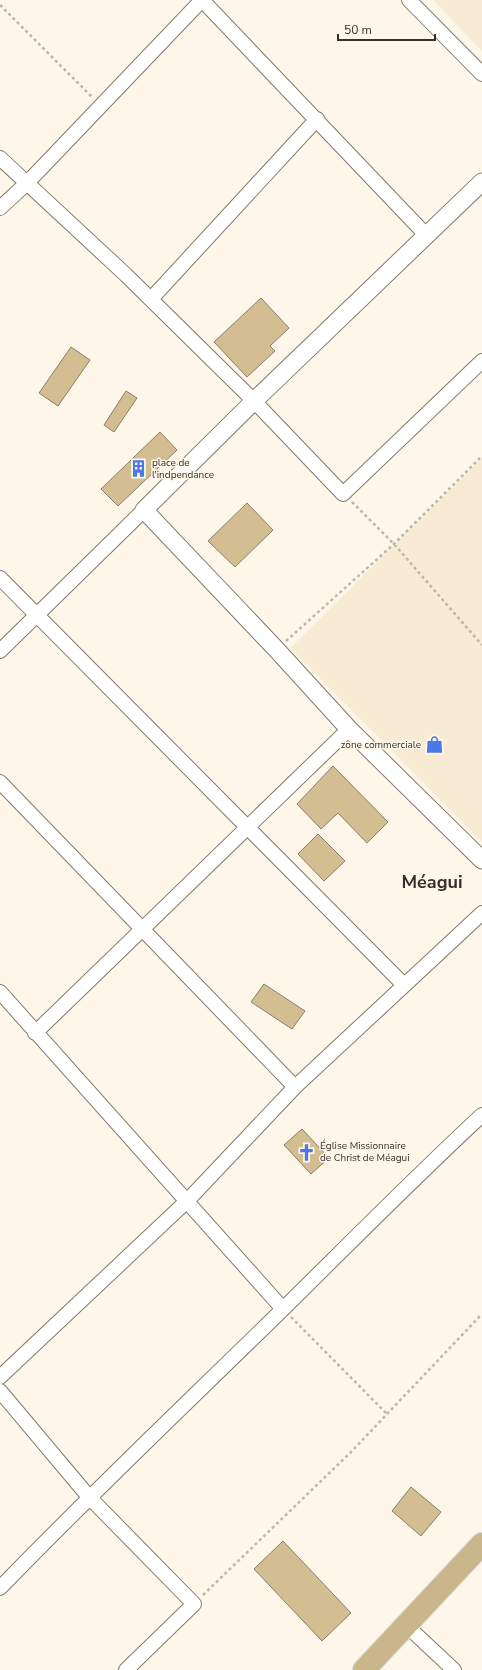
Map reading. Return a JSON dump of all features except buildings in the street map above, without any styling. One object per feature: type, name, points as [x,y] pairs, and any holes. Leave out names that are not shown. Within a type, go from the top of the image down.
[{"type":"main road","points":[[364,1670],[407,1626],[482,1544]]},
{"type":"street","points":[[0,208],[101,106],[202,0],[427,236]]},
{"type":"street","points":[[409,0],[482,74]]},
{"type":"street","points":[[151,299],[317,120]]},
{"type":"street","points":[[0,158],[151,299],[254,401],[343,494],[482,361]]},
{"type":"street","points":[[0,651],[254,401],[482,182]]},
{"type":"street","points":[[144,510],[276,649],[349,729],[482,860]]},
{"type":"street","points":[[0,578],[404,985]]},
{"type":"street","points":[[35,1033],[349,729]]},
{"type":"street","points":[[0,782],[144,929],[295,1087]]},
{"type":"street","points":[[0,1377],[188,1200],[295,1087],[482,913]]},
{"type":"street","points":[[0,992],[35,1033],[188,1200],[283,1309]]},
{"type":"street","points":[[0,1588],[89,1497],[283,1309],[408,1184],[482,1115]]},
{"type":"street","points":[[0,1391],[89,1497],[194,1604],[126,1670]]},
{"type":"street","points":[[407,1626],[454,1670]]},
{"type":"path","points":[[0,5],[101,106]]},
{"type":"path","points":[[276,649],[394,544],[482,456]]},
{"type":"path","points":[[343,494],[394,544],[482,645]]},
{"type":"path","points":[[283,1309],[388,1415]]},
{"type":"path","points":[[194,1604],[388,1415],[482,1314]]},
{"type":"shaded area","points":[[433,0],[482,0],[482,51]]},
{"type":"shaded area","name":"zone commerciale","points":[[482,458],[482,842],[290,648]]},
{"type":"place","name":"place de l'indpendance","points":[[139,469]]},
{"type":"place","name":"zone commerciale","points":[[434,745]]},
{"type":"place","name":"Église Missionnaire de Christ de Méagui","points":[[307,1152]]},
{"type":"district","name":"Méagui","points":[[432,882]]}]
